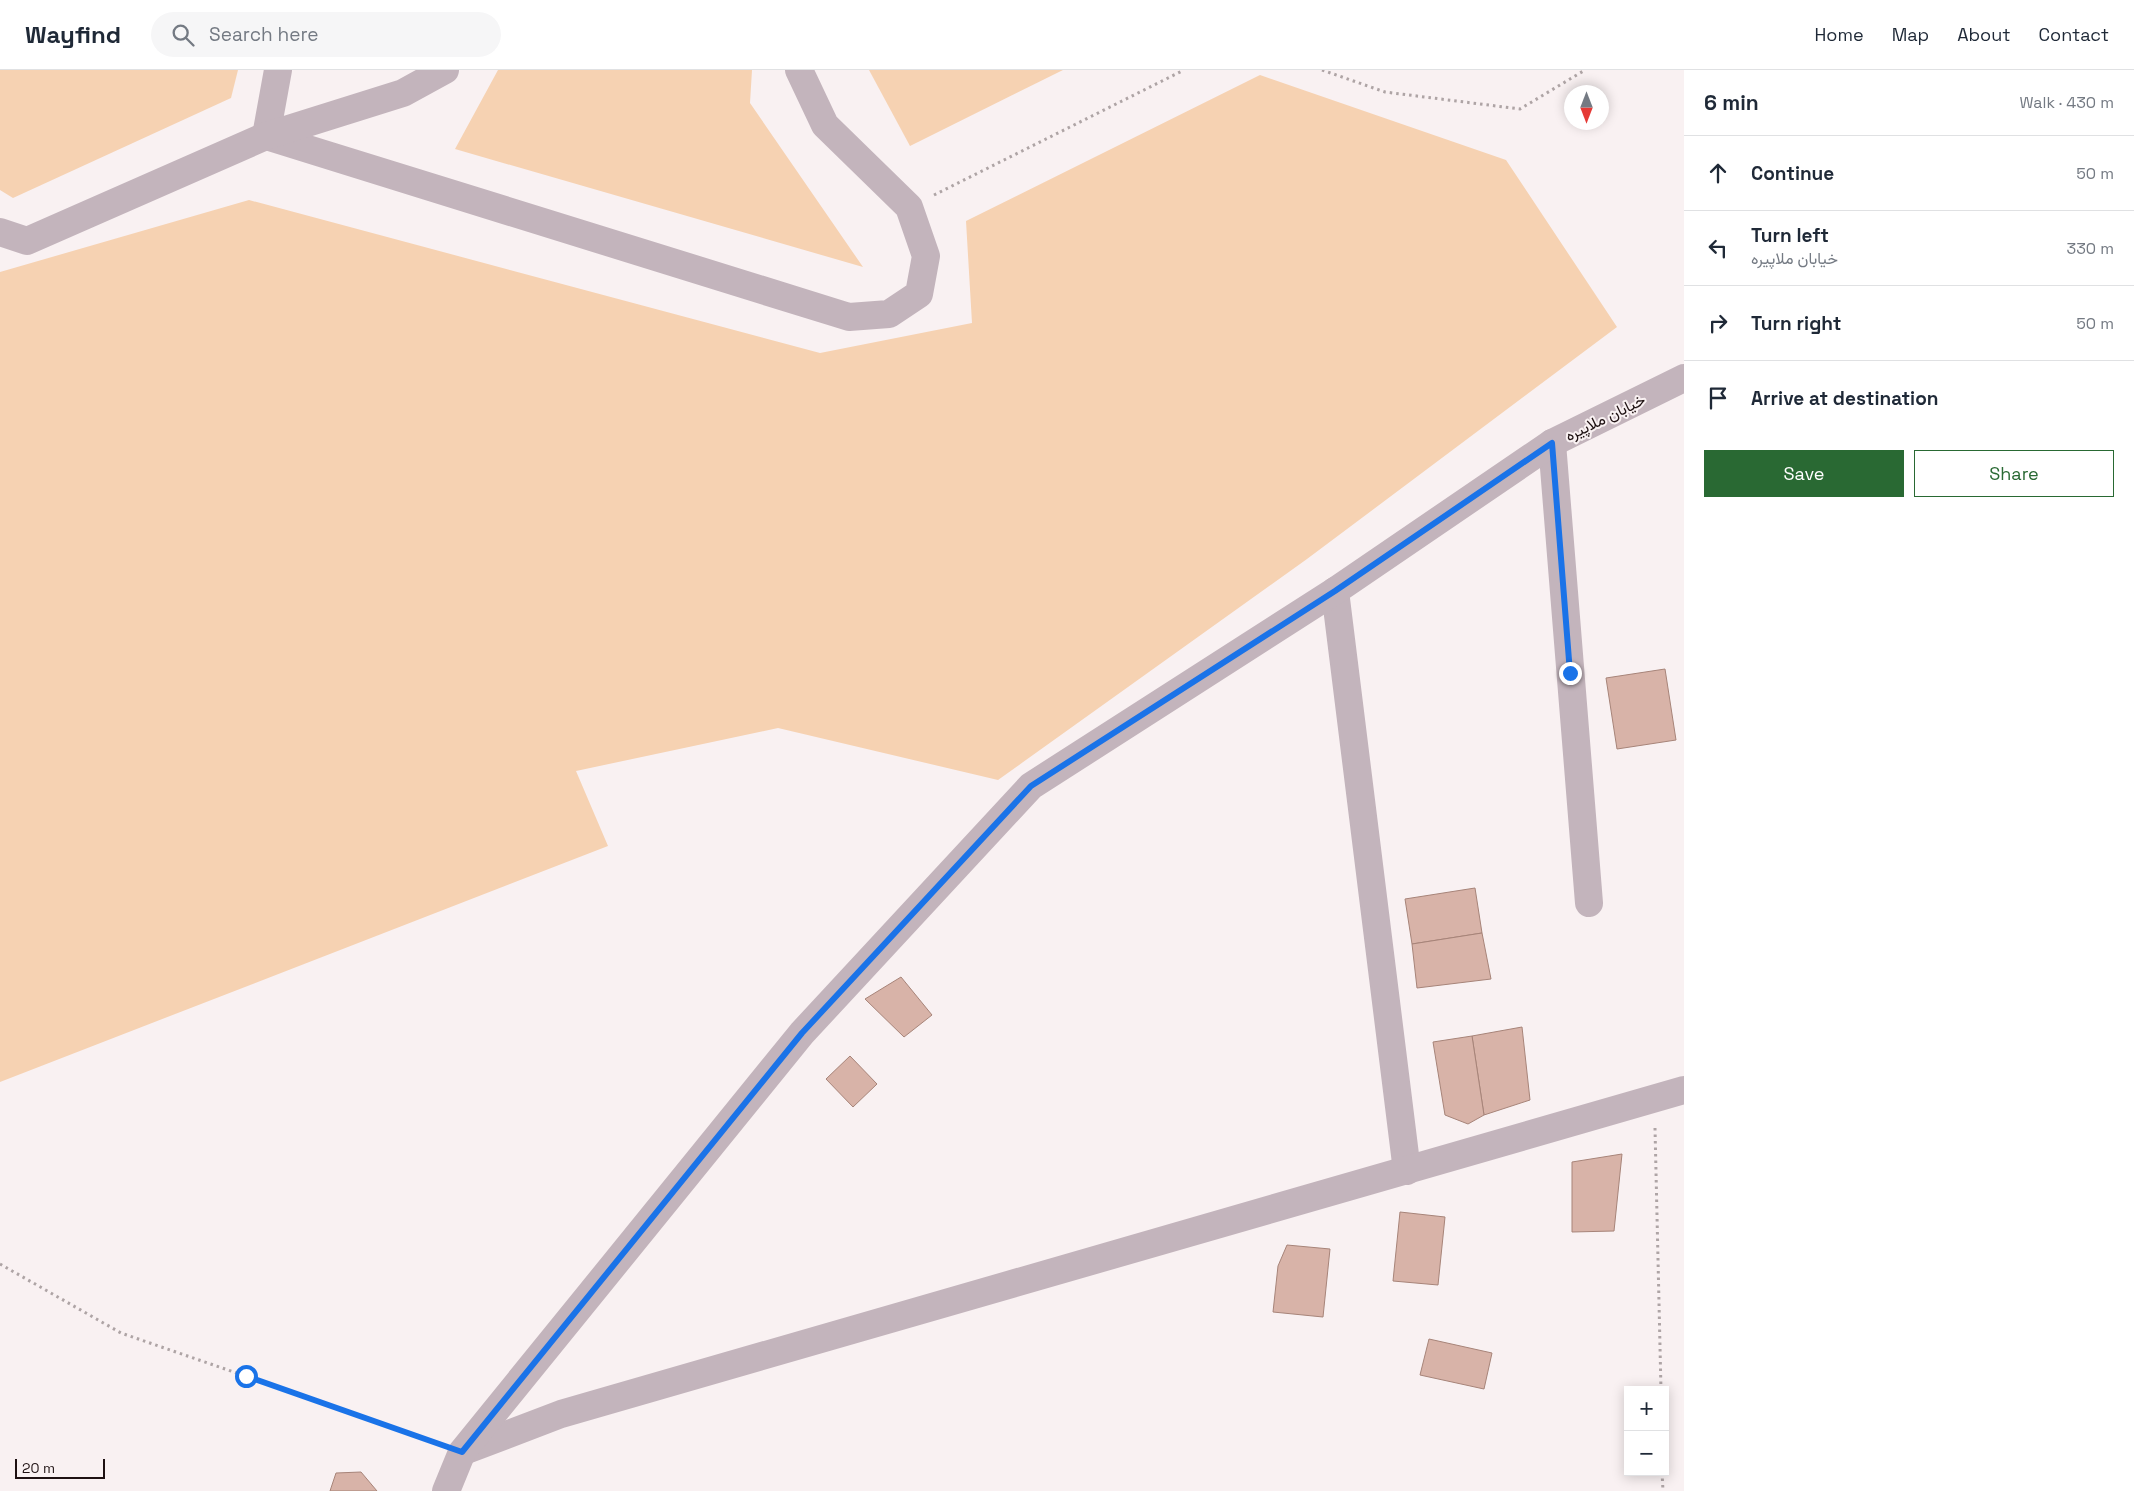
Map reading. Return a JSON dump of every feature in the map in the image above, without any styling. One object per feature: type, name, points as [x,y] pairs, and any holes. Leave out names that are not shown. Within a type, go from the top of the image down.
[{"type":"street","points":[[266,136],[278,70]]},
{"type":"street","points":[[0,232],[27,241],[266,136],[403,93],[445,70]]},
{"type":"street","points":[[266,136],[849,317],[888,314],[919,294],[926,256],[909,207],[825,124],[799,70]]},
{"type":"street","name":"خیابان ملاپیره","points":[[446,1491],[462,1452],[802,1033],[1031,786],[1335,591],[1552,443],[1684,378]]},
{"type":"street","points":[[1552,443],[1589,902]]},
{"type":"street","points":[[1335,591],[1407,1171]]},
{"type":"street","points":[[462,1452],[561,1414],[1684,1090]]},
{"type":"path","points":[[909,207],[1184,70]]},
{"type":"path","points":[[1322,70],[1385,92],[1520,108],[1585,70]]},
{"type":"path","points":[[1654,1100],[1661,1386]]},
{"type":"path","points":[[0,1264],[120,1333],[462,1452]]},
{"type":"path","points":[[1662,1476],[1663,1491]]},
{"type":"shaded area","points":[[0,70],[238,70],[231,98],[13,198],[0,190]]},
{"type":"shaded area","points":[[498,70],[752,70],[750,103],[863,267],[455,149]]},
{"type":"shaded area","points":[[869,70],[1063,70],[910,146]]},
{"type":"shaded area","points":[[1260,75],[1506,160],[1617,327],[1307,559],[998,780],[778,728],[576,771],[608,846],[0,1082],[0,272],[249,200],[820,353],[972,323],[966,221]]},
{"type":"building","points":[[1665,669],[1676,740],[1617,749],[1606,678]]},
{"type":"building","points":[[1475,888],[1482,933],[1412,944],[1405,899]]},
{"type":"building","points":[[1482,933],[1491,979],[1417,988],[1412,944]]},
{"type":"building","points":[[901,977],[932,1015],[904,1037],[865,999]]},
{"type":"building","points":[[1522,1027],[1530,1100],[1484,1115],[1472,1036]]},
{"type":"building","points":[[1472,1036],[1484,1115],[1468,1124],[1445,1115],[1433,1042]]},
{"type":"building","points":[[850,1056],[877,1084],[853,1107],[826,1079]]},
{"type":"building","points":[[1622,1154],[1614,1231],[1572,1232],[1572,1162]]},
{"type":"building","points":[[1400,1212],[1445,1217],[1438,1285],[1393,1281]]},
{"type":"building","points":[[1287,1245],[1330,1249],[1323,1317],[1273,1312],[1278,1266]]},
{"type":"building","points":[[1429,1339],[1492,1353],[1484,1389],[1420,1375]]},
{"type":"building","points":[[361,1472],[377,1491],[330,1491],[336,1473]]},
{"type":"route","points":[[246,1376],[462,1452],[802,1033],[1031,786],[1335,591],[1552,443],[1570,673]]}]
